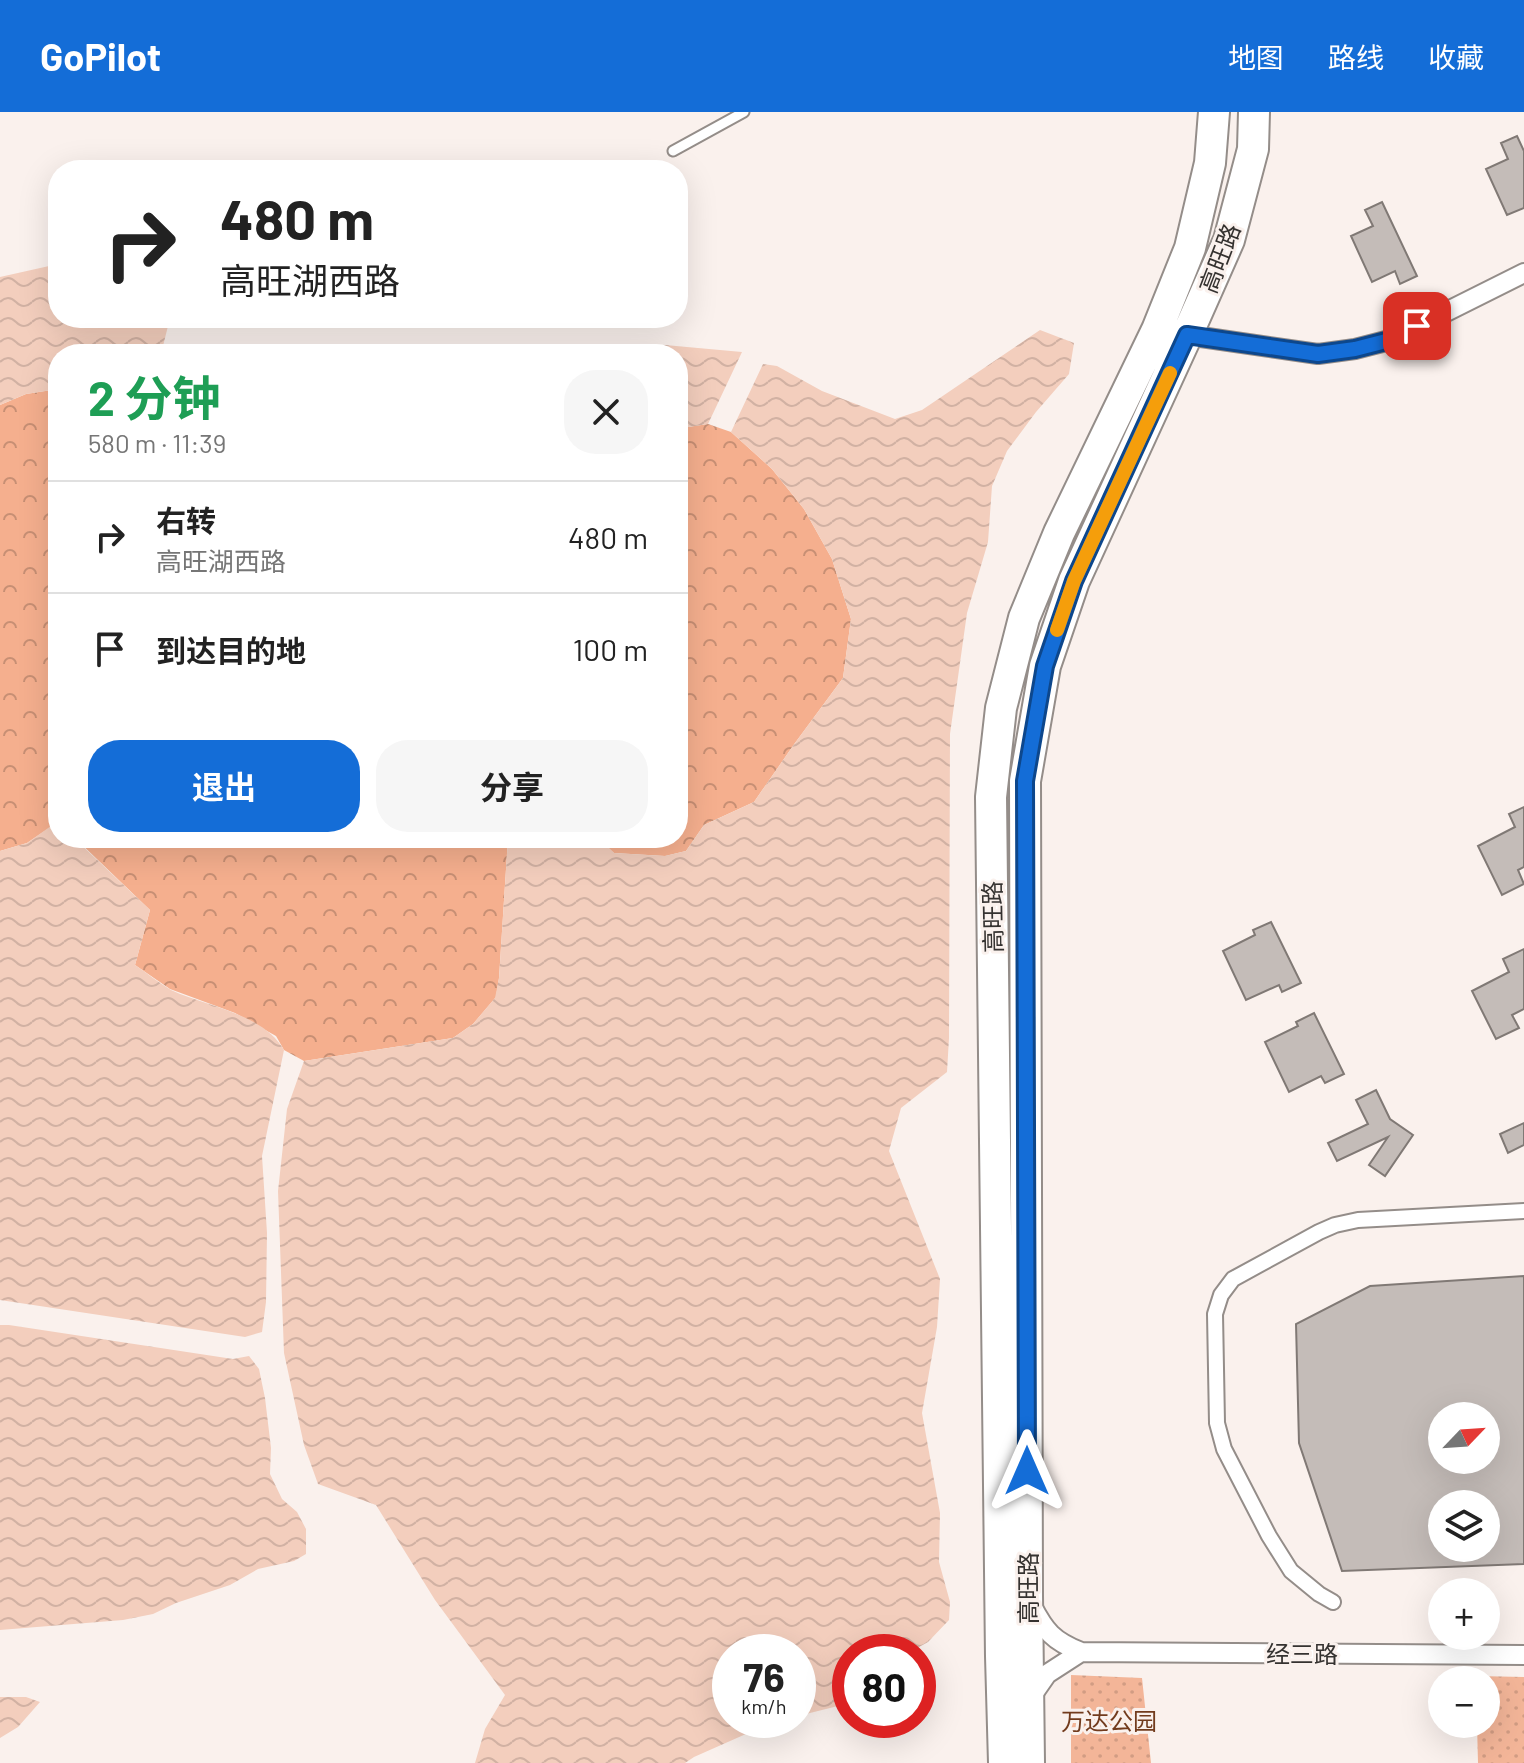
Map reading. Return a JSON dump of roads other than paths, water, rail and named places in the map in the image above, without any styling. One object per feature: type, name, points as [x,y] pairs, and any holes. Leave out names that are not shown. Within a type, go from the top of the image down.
[{"type":"highway","name":"高旺路","points":[[1004,1763],[991,797],[1001,708],[1024,618],[1059,533],[1157,330],[1190,248],[1210,163],[1214,112]]},
{"type":"highway","name":"高旺路","points":[[1029,1763],[1025,781],[1045,666],[1074,581],[1229,240],[1253,149],[1254,112]]},
{"type":"street","points":[[1157,330],[1318,354],[1355,349],[1390,340],[1524,273]]},
{"type":"street","points":[[1333,1602],[1291,1571],[1269,1536],[1224,1449],[1217,1423],[1215,1314],[1221,1295],[1233,1279],[1335,1225],[1358,1220],[1524,1211]]},
{"type":"street","points":[[1027,1596],[1046,1631],[1081,1652]]},
{"type":"street","points":[[1028,1702],[1047,1674],[1081,1652]]},
{"type":"street","name":"经三路","points":[[1081,1652],[1524,1655]]},
{"type":"lane","points":[[673,151],[744,112]]},
{"type":"water","points":[[48,266],[48,328],[168,328],[164,344],[48,344],[48,391],[26,394],[0,405],[0,277]]},
{"type":"water","points":[[1040,330],[1074,343],[1069,374],[1007,451],[992,486],[988,542],[967,613],[950,734],[947,1072],[901,1108],[889,1151],[940,1279],[937,1327],[922,1413],[940,1513],[939,1562],[950,1602],[949,1620],[936,1634],[832,1634],[832,1708],[816,1712],[816,1634],[712,1634],[712,1738],[737,1738],[685,1763],[475,1763],[485,1729],[505,1695],[435,1600],[376,1505],[318,1484],[304,1445],[284,1353],[278,1191],[287,1109],[304,1061],[453,1038],[473,1024],[495,998],[507,848],[609,848],[614,853],[665,856],[686,851],[704,825],[754,802],[843,678],[851,619],[832,559],[804,509],[772,469],[731,432],[763,364],[777,366],[822,391],[895,419],[922,410]]},
{"type":"water","points":[[688,347],[742,352],[708,424],[688,427]]},
{"type":"water","points":[[48,828],[48,848],[85,848],[150,910],[135,965],[171,990],[249,1019],[275,1037],[284,1050],[262,1156],[267,1233],[266,1302],[262,1332],[245,1337],[0,1300],[0,851],[27,843]]},
{"type":"water","points":[[0,1325],[233,1359],[249,1356],[259,1369],[265,1398],[271,1448],[270,1474],[282,1499],[297,1512],[306,1529],[306,1554],[294,1561],[258,1569],[230,1585],[153,1614],[123,1620],[0,1630]]},
{"type":"water","points":[[0,1697],[26,1697],[40,1702],[18,1727],[0,1738]]},
{"type":"park label","name":"万达公园","points":[[1109,1720]]}]
